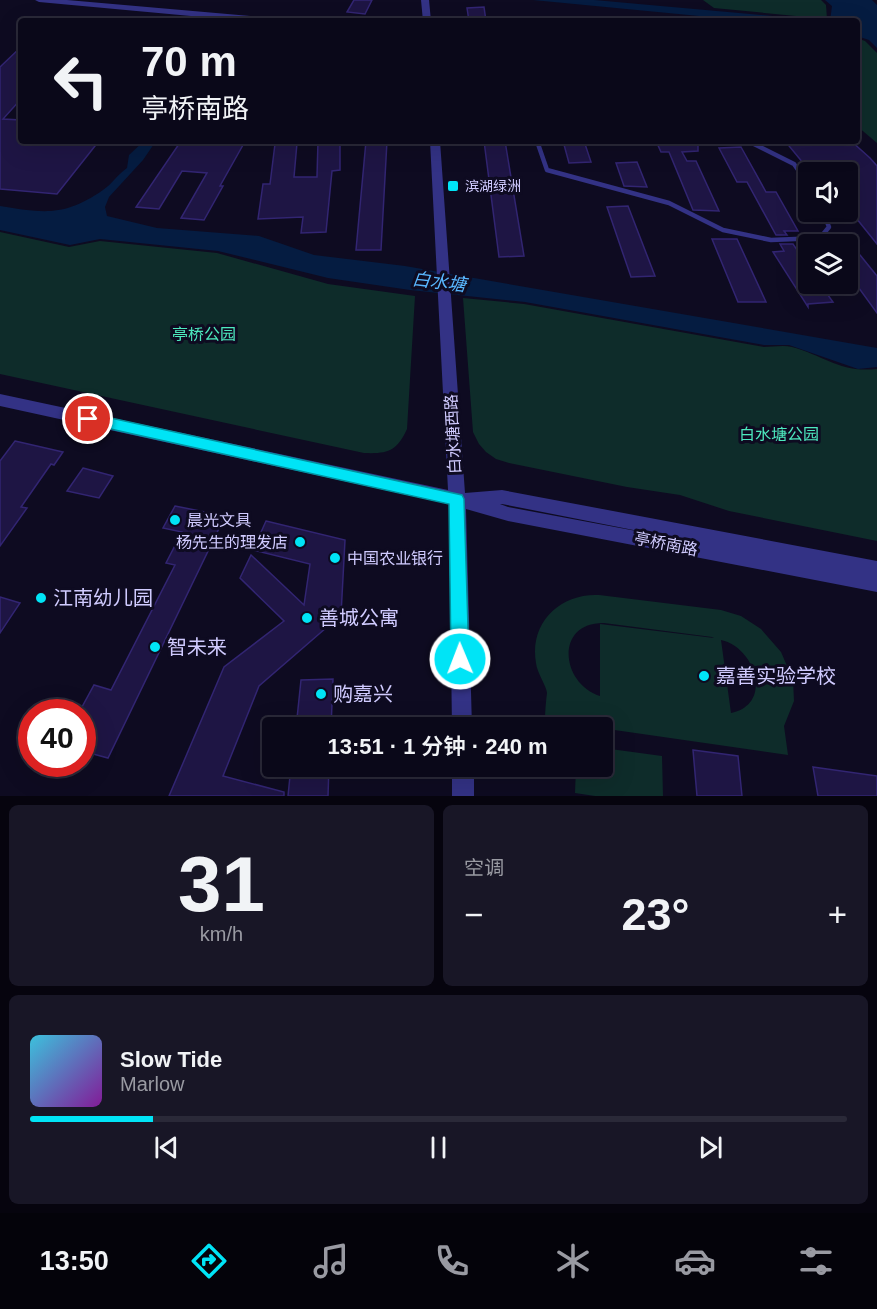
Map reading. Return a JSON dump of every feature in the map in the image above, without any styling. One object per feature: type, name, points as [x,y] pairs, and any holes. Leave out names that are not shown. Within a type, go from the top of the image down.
[{"type":"street","points":[[39,0],[240,18]]},
{"type":"street","points":[[425,3],[427,18]]},
{"type":"street","name":"白水塘西路","points":[[435,144],[457,499],[462,717]]},
{"type":"street","name":"亭桥南路","points":[[0,400],[457,499],[508,514],[877,584]]},
{"type":"street","name":"亭桥南路","points":[[457,499],[502,497],[877,569]]},
{"type":"street","points":[[462,777],[463,796]]},
{"type":"lane","points":[[538,144],[547,170],[669,203],[723,230],[771,240],[820,238],[829,227],[827,222]]},
{"type":"lane","points":[[754,144],[794,164],[798,170]]},
{"type":"green space","points":[[703,0],[821,0],[826,5],[827,18],[817,18],[714,8]]},
{"type":"green space","points":[[860,39],[877,53],[877,143],[860,129]]},
{"type":"green space","name":"亭桥公园","points":[[0,232],[69,247],[100,241],[217,253],[328,284],[415,296],[407,429],[391,450],[364,453],[0,374]]},
{"type":"green space","name":"白水塘公园","points":[[463,298],[524,304],[764,347],[792,347],[853,369],[877,369],[877,541],[729,511],[680,495],[627,487],[496,459],[479,444],[473,432]]},
{"type":"green space","points":[[599,595],[721,610],[741,616],[761,629],[781,652],[793,680],[794,701],[784,726],[788,755],[613,730],[613,717],[545,717],[547,693],[536,663],[537,635],[550,613],[572,599]],"holes":[[[604,623],[714,638],[600,624],[600,696],[587,689],[577,679],[571,667],[569,654],[571,642],[577,632],[588,625]],[[721,640],[733,645],[743,653],[750,664],[755,676],[756,688],[752,699],[744,708],[731,713]]]},
{"type":"green space","points":[[613,749],[662,756],[663,796],[595,796],[575,793],[576,777],[613,777]]},
{"type":"water","points":[[533,0],[594,0],[795,18],[720,18]]},
{"type":"water","points":[[825,0],[872,0],[877,5],[877,48],[869,40],[860,37],[860,18],[830,18],[832,6]]},
{"type":"water","name":"白水塘","points":[[141,144],[154,144],[143,160],[109,197],[105,207],[107,216],[157,228],[259,236],[314,255],[405,266],[877,348],[877,367],[858,369],[789,345],[764,345],[525,302],[410,290],[328,278],[218,251],[100,239],[70,245],[0,230],[0,206],[53,211],[77,205],[103,190],[127,168],[129,155]]},
{"type":"building","points":[[354,0],[372,0],[365,14],[347,12]]},
{"type":"building","points":[[484,7],[486,18],[469,18],[467,8]]},
{"type":"building","points":[[18,50],[18,102],[3,119],[18,120],[18,144],[97,144],[57,194],[0,189],[0,67]]},
{"type":"building","points":[[179,144],[243,145],[204,220],[181,218],[207,173],[182,171],[159,209],[136,207]]},
{"type":"building","points":[[275,144],[297,144],[294,177],[317,177],[318,144],[340,144],[340,170],[332,171],[326,232],[301,233],[303,217],[258,219],[263,184],[270,184]]},
{"type":"building","points":[[366,144],[387,144],[381,250],[356,250]]},
{"type":"building","points":[[484,144],[505,144],[524,256],[499,257]]},
{"type":"building","points":[[564,144],[585,144],[591,162],[569,163]]},
{"type":"building","points":[[657,144],[698,144],[698,151],[682,152],[687,161],[696,161],[719,211],[693,210],[669,152],[661,152]]},
{"type":"building","points":[[787,144],[854,144],[870,158],[877,166],[877,244],[858,220],[858,162],[802,162]]},
{"type":"building","points":[[741,147],[766,192],[776,192],[798,231],[784,231],[787,235],[776,235],[747,182],[737,182],[719,148]]},
{"type":"building","points":[[637,162],[647,187],[624,186],[616,163]]},
{"type":"building","points":[[628,206],[655,276],[631,277],[607,207]]},
{"type":"building","points":[[712,239],[737,239],[766,302],[738,302]]},
{"type":"building","points":[[780,244],[793,244],[798,251],[798,291],[773,252],[784,251]]},
{"type":"building","points":[[858,255],[877,276],[877,313],[858,287]]},
{"type":"building","points":[[800,294],[827,294],[833,302],[808,304],[808,307]]},
{"type":"building","points":[[15,441],[63,452],[54,465],[51,464],[21,507],[27,508],[0,546],[0,461]]},
{"type":"building","points":[[83,468],[113,476],[99,498],[67,491]]},
{"type":"building","points":[[175,506],[225,516],[108,758],[96,755],[96,699],[86,699],[94,685],[111,690],[175,565],[166,563],[182,532],[163,528]]},
{"type":"building","points":[[266,521],[345,540],[341,615],[259,686],[223,776],[284,792],[284,796],[169,796],[224,667],[284,621],[240,578],[251,555],[304,605],[310,564],[253,550]]},
{"type":"building","points":[[0,597],[20,603],[0,633]]},
{"type":"building","points":[[333,679],[331,717],[297,717],[301,680]]},
{"type":"building","points":[[693,750],[738,756],[742,796],[697,796]]},
{"type":"building","points":[[813,767],[877,776],[877,796],[818,796]]},
{"type":"building","points":[[290,777],[329,777],[328,796],[288,796]]},
{"type":"place","name":"滨湖绿洲","points":[[453,186]]},
{"type":"place","name":"晨光文具","points":[[175,520]]},
{"type":"place","name":"杨先生的理发店","points":[[300,542]]},
{"type":"place","name":"中国农业银行","points":[[335,558]]},
{"type":"place","name":"江南幼儿园","points":[[41,598]]},
{"type":"place","name":"善城公寓","points":[[307,618]]},
{"type":"place","name":"智未来","points":[[155,647]]},
{"type":"place","name":"嘉善实验学校","points":[[704,676]]},
{"type":"place","name":"购嘉兴","points":[[321,694]]},
{"type":"route","points":[[88,419],[457,499],[460,659]]}]
